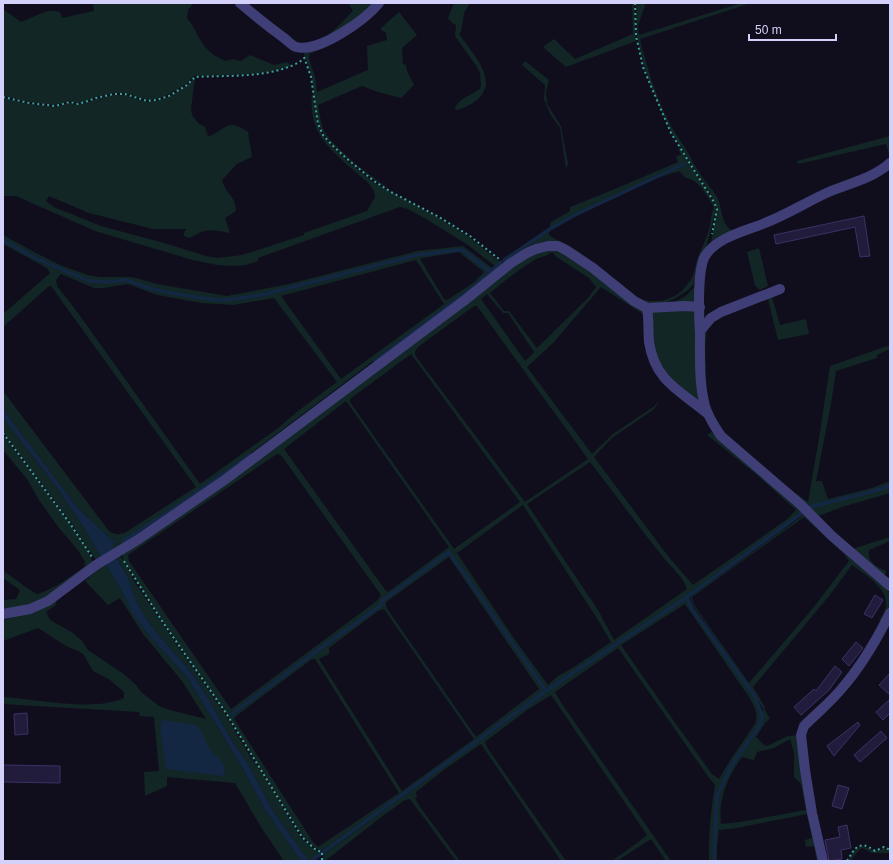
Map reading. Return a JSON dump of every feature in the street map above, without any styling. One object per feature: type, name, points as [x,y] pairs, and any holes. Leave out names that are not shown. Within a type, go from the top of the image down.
[{"type":"street","points":[[240,3],[296,47],[317,46],[341,34],[361,20],[379,3]]},
{"type":"street","points":[[890,163],[876,174],[830,191],[781,216],[724,240],[715,246],[705,256],[702,265],[700,308],[703,393],[708,414],[721,436],[800,504],[832,536],[890,586]]},
{"type":"street","points":[[3,614],[30,609],[48,601],[99,564],[226,479],[452,310],[507,266],[536,249],[548,246],[558,246],[566,250],[593,268],[634,301],[647,308],[684,306],[700,308]]},
{"type":"street","points":[[700,331],[711,318],[721,312],[780,289]]},
{"type":"street","points":[[647,308],[649,318],[649,340],[656,366],[664,379],[708,414]]},
{"type":"street","points":[[824,861],[810,799],[801,735],[804,726],[842,688],[857,669],[880,634],[890,613]]},
{"type":"path","points":[[635,3],[636,36],[643,67],[671,132],[717,209],[711,237]]},
{"type":"path","points":[[301,47],[311,77],[318,124],[323,135],[332,145],[374,181],[470,236],[507,266]]},
{"type":"path","points":[[3,97],[29,103],[55,106],[70,102],[78,104],[114,94],[125,94],[147,101],[156,100],[168,96],[195,77],[245,75],[280,71],[304,59]]},
{"type":"path","points":[[3,433],[72,525],[99,564]]},
{"type":"path","points":[[118,552],[162,621],[226,713],[302,837],[316,850],[322,852],[322,861]]},
{"type":"path","points":[[847,861],[855,848],[860,845],[867,846],[875,851],[884,847],[890,850]]},
{"type":"green space","points":[[93,3],[194,3],[188,10],[187,18],[209,51],[215,55],[225,61],[233,59],[241,61],[250,55],[274,65],[287,62],[292,66],[268,72],[194,76],[186,84],[168,95],[147,100],[125,93],[114,93],[96,97],[85,102],[78,103],[70,101],[55,105],[29,102],[3,96],[3,9],[21,22],[51,11],[60,12],[62,18],[94,11]]},
{"type":"green space","points":[[243,3],[246,3],[296,41],[312,43],[320,40],[335,30],[353,11],[348,3],[376,3],[351,26],[327,39],[305,45],[296,43]]},
{"type":"green space","points":[[381,3],[384,3],[360,26],[339,40],[309,54],[309,59],[315,77],[317,92],[368,70],[367,46],[387,40],[386,33],[380,29],[399,12],[417,35],[402,48],[403,64],[406,65],[407,71],[414,85],[401,98],[362,86],[318,105],[324,131],[330,140],[355,164],[392,191],[351,162],[324,134],[317,120],[312,79],[303,50],[308,50]]},
{"type":"green space","points":[[454,3],[470,3],[464,13],[461,32],[459,34],[481,66],[485,75],[486,83],[484,91],[478,99],[468,106],[456,110],[455,107],[461,100],[480,89],[481,85],[480,73],[455,36],[456,25],[448,18]]},
{"type":"green space","points":[[632,3],[634,3],[636,41],[566,67],[543,47],[554,39],[575,59],[633,34]]},
{"type":"green space","points":[[636,3],[646,3],[638,25],[639,35],[741,3],[751,3],[640,39],[654,86],[668,121],[697,169],[717,197],[724,220],[733,231],[773,216],[832,185],[873,170],[890,157],[890,159],[881,168],[866,176],[835,186],[775,217],[723,238],[717,241],[710,248],[717,209],[710,193],[671,132],[650,84],[637,36]]},
{"type":"green space","points":[[525,61],[549,80],[546,92],[547,104],[561,126],[568,164],[566,169],[560,128],[550,114],[544,99],[545,85],[522,65]]},
{"type":"green space","points":[[195,78],[191,109],[192,115],[198,123],[205,127],[208,136],[230,125],[237,126],[248,132],[252,157],[237,164],[222,180],[234,201],[236,211],[225,218],[230,233],[207,230],[189,238],[184,236],[186,229],[153,229],[89,213],[49,196],[46,201],[54,207],[101,226],[206,256],[218,258],[242,255],[304,235],[304,233],[367,211],[375,197],[372,187],[330,149],[323,140],[317,130],[314,119],[312,92],[317,124],[323,136],[345,159],[373,182],[439,218],[469,237],[500,262],[495,266],[468,245],[426,219],[408,209],[400,207],[258,258],[258,261],[246,265],[231,266],[193,260],[95,231],[16,196],[3,196],[3,98],[29,104],[55,107],[70,103],[77,105],[114,95],[125,95],[147,102],[169,97]]},
{"type":"green space","points":[[890,136],[890,157],[886,144],[798,164],[797,161]]},
{"type":"green space","points":[[680,148],[709,194],[716,209],[704,256],[693,285],[688,290],[674,299],[664,303],[643,303],[546,242],[530,247],[505,263],[503,262],[549,231],[550,236],[578,251],[639,299],[656,301],[671,298],[689,283],[693,275],[697,260],[711,224],[714,208],[701,187],[693,180],[686,178],[679,171],[658,178],[685,165],[685,163],[575,214],[549,228],[551,222],[570,211],[570,207],[678,162],[676,157],[681,154],[678,149]]},
{"type":"green space","points":[[3,235],[60,265],[88,275],[100,277],[132,277],[157,284],[227,296],[289,284],[417,251],[463,246],[492,268],[490,270],[462,249],[457,249],[417,254],[261,294],[228,299],[216,299],[152,288],[126,279],[110,281],[89,280],[34,256],[3,239]]},
{"type":"green space","points":[[3,241],[33,257],[89,282],[110,283],[126,281],[177,295],[216,301],[228,301],[262,296],[418,255],[457,250],[461,250],[489,271],[475,284],[258,448],[186,500],[123,540],[124,542],[187,501],[258,450],[476,285],[502,263],[504,265],[465,297],[356,380],[171,514],[114,552],[112,546],[115,541],[85,515],[74,503],[3,409],[3,391],[109,531],[115,534],[126,532],[196,487],[51,286],[3,327],[3,314],[50,273],[47,268],[3,244]],"holes":[[[459,252],[484,272],[473,283],[447,300],[444,299],[420,259]],[[416,260],[444,304],[341,379],[281,296]],[[61,274],[94,288],[128,284],[157,295],[202,303],[233,305],[274,298],[337,382],[278,428],[200,484],[78,313],[57,286],[56,280]]]},
{"type":"green space","points":[[759,248],[768,286],[760,290],[755,285],[747,252]]},
{"type":"green space","points":[[539,249],[563,252],[643,309],[646,316],[601,287],[553,343],[527,367],[592,454],[613,434],[659,403],[653,410],[612,438],[594,457],[668,556],[693,585],[786,520],[796,510],[757,475],[707,435],[711,432],[717,435],[887,589],[890,598],[890,606],[883,623],[879,621],[886,606],[883,592],[874,582],[852,565],[829,596],[753,687],[770,718],[756,737],[767,746],[788,736],[799,735],[821,861],[817,861],[814,846],[806,847],[805,840],[812,838],[807,814],[737,828],[719,830],[717,861],[715,861],[718,796],[732,767],[757,732],[762,722],[763,709],[749,686],[693,606],[690,597],[794,522],[802,516],[803,513],[687,596],[546,690],[449,551],[382,600],[380,605],[313,652],[231,714],[233,715],[314,653],[380,606],[383,601],[449,552],[545,691],[394,801],[322,851],[317,849],[303,837],[226,713],[162,621],[123,559],[122,554],[495,279]],"holes":[[[550,253],[554,253],[555,256],[589,278],[596,287],[588,298],[537,348],[509,311],[504,311],[490,293],[522,268]],[[487,294],[503,313],[508,313],[534,352],[525,361],[481,299]],[[474,306],[477,306],[588,459],[525,502],[415,355],[418,347]],[[411,354],[520,502],[454,549],[350,402],[350,399]],[[346,401],[449,547],[388,592],[284,449]],[[277,454],[281,455],[381,595],[378,600],[231,709],[129,561],[128,555]],[[590,462],[680,577],[687,589],[614,640],[598,610],[527,504]],[[523,505],[611,642],[558,676],[548,685],[513,637],[457,553]],[[804,517],[844,554],[849,561],[813,608],[749,683],[694,605],[692,597]],[[449,557],[539,689],[476,737],[386,607],[386,602]],[[384,609],[474,739],[402,791],[319,659],[329,654],[329,648],[378,611]],[[312,659],[315,659],[399,793],[318,847],[313,842],[234,719]],[[790,739],[794,753],[794,777],[801,784],[806,810],[721,824],[721,806],[725,788],[732,772],[742,757],[754,760],[757,752],[774,748]]]},
{"type":"green space","points":[[696,285],[697,303],[672,303],[686,296]]},
{"type":"green space","points":[[771,294],[780,325],[806,319],[809,334],[778,340],[767,295]]},
{"type":"green space","points":[[650,310],[687,310],[697,312],[701,403],[672,382],[653,351]]},
{"type":"green space","points":[[710,320],[705,344],[706,380],[708,399],[714,416],[724,432],[738,446],[808,502],[830,366],[890,345],[890,349],[877,355],[877,358],[836,371],[816,481],[822,481],[828,499],[872,488],[890,481],[890,485],[809,508],[890,487],[890,493],[842,507],[816,517],[729,440],[714,421],[707,398],[703,333]]},
{"type":"green space","points":[[3,418],[55,485],[87,532],[102,558],[96,560],[72,524],[3,432]]},
{"type":"green space","points":[[3,435],[71,525],[87,548],[93,563],[40,601],[3,611],[3,600],[16,599],[20,590],[3,578],[3,571],[37,594],[56,586],[67,579],[84,567],[85,562],[78,550],[59,528],[39,500],[27,479],[3,450]]},
{"type":"green space","points":[[890,537],[890,541],[869,550],[869,554],[873,564],[886,571],[885,576],[890,578],[890,581],[852,549]]},
{"type":"green space","points":[[120,555],[136,584],[161,622],[225,714],[301,838],[321,853],[311,860],[308,860],[273,811],[247,762],[233,742],[208,698],[191,672],[145,617],[135,598],[128,577],[116,557]]},
{"type":"green space","points":[[105,563],[145,631],[187,677],[243,769],[265,810],[301,861],[284,861],[261,827],[235,783],[167,777],[167,786],[145,796],[144,772],[159,771],[154,717],[140,716],[139,712],[3,704],[3,697],[65,704],[97,704],[112,702],[124,698],[124,692],[110,680],[93,671],[84,655],[66,646],[38,628],[3,641],[3,620],[34,612],[56,600],[56,605],[46,612],[50,620],[73,633],[82,641],[88,650],[125,675],[141,692],[159,706],[206,719],[182,681],[143,634],[120,598],[108,605],[85,581]]},
{"type":"green space","points":[[687,598],[692,609],[753,696],[760,709],[761,715],[760,722],[755,731],[730,766],[716,796],[714,861],[709,861],[709,851],[710,823],[715,785],[618,648],[555,692],[671,861],[666,861],[651,839],[617,861],[612,861],[647,835],[551,695],[527,710],[485,742],[488,749],[566,861],[561,861],[481,744],[445,769],[416,792],[417,797],[415,798],[420,807],[460,861],[456,861],[410,799],[405,800],[323,861],[323,855],[546,692]],"holes":[[[685,604],[749,697],[756,713],[755,724],[719,779],[712,774],[621,645]]]},
{"type":"green space","points":[[861,846],[875,851],[884,848],[890,851],[890,853],[872,853],[863,848],[860,849],[850,861],[848,861],[855,849]]},
{"type":"water","points":[[3,409],[74,503],[85,515],[115,541],[115,543],[113,543],[113,551],[102,558],[98,553],[87,532],[55,485],[3,418]]},
{"type":"water","points":[[116,557],[128,577],[135,598],[145,617],[191,672],[208,698],[233,742],[247,762],[273,811],[309,861],[301,861],[265,810],[243,769],[187,677],[150,637],[132,613],[125,597],[105,563]]},
{"type":"water","points":[[163,720],[196,725],[212,753],[219,757],[223,764],[225,772],[224,776],[166,769],[160,727],[161,721]]},
{"type":"building","points":[[864,216],[870,256],[860,257],[855,227],[776,244],[774,235]]},
{"type":"building","points":[[875,595],[883,600],[872,618],[864,614]]},
{"type":"building","points":[[856,642],[863,648],[849,666],[842,659]]},
{"type":"building","points":[[835,666],[842,672],[829,690],[801,715],[794,707],[814,689],[816,691]]},
{"type":"building","points":[[890,673],[890,695],[879,685]]},
{"type":"building","points":[[890,699],[890,713],[883,720],[876,712]]},
{"type":"building","points":[[27,713],[28,734],[15,735],[14,714]]},
{"type":"building","points":[[858,722],[860,725],[834,756],[827,746]]},
{"type":"building","points":[[881,731],[887,738],[860,762],[854,755]]},
{"type":"building","points":[[3,765],[60,766],[60,783],[3,782]]},
{"type":"building","points":[[838,785],[849,788],[842,809],[832,806]]},
{"type":"building","points":[[847,825],[851,848],[841,850],[842,859],[829,861],[825,840],[840,837],[838,827]]},
{"type":"waterway","points":[[504,260],[550,229],[575,215],[684,164]]},
{"type":"waterway","points":[[3,240],[33,257],[89,281],[110,282],[126,280],[152,289],[216,300],[228,300],[262,295],[417,255],[457,250],[462,250],[490,271]]},
{"type":"waterway","points":[[375,361],[476,285],[501,262]]},
{"type":"waterway","points":[[123,541],[186,500],[250,455]]},
{"type":"waterway","points":[[810,507],[890,486]]},
{"type":"waterway","points":[[311,861],[546,691],[687,597],[802,513]]},
{"type":"waterway","points":[[232,714],[380,606],[382,601],[449,552],[546,691]]},
{"type":"waterway","points":[[687,597],[692,609],[754,695],[762,715],[761,722],[731,766],[717,796],[714,861]]}]
